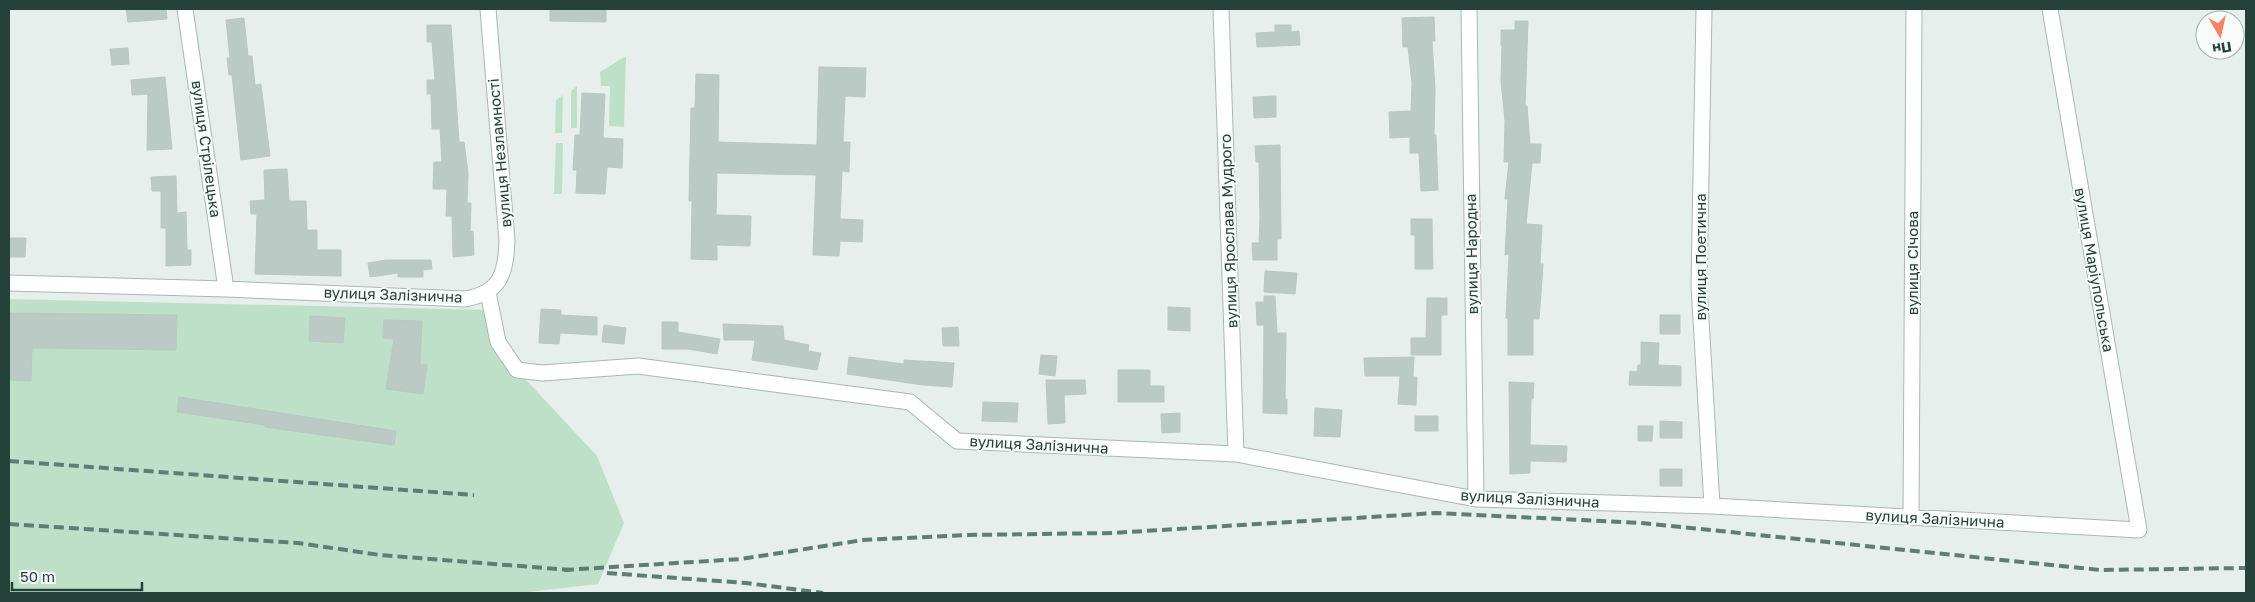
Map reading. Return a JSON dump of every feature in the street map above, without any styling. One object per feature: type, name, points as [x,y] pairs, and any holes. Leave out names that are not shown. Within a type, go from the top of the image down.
[{"type":"street","name":"вулиця Стрілецька","points":[[185,9],[226,289]]},
{"type":"street","name":"вулиця Незламності","points":[[488,9],[507,241],[507,258],[502,277],[488,292]]},
{"type":"street","name":"вулиця Ярослава Мудрого","points":[[1221,9],[1236,454]]},
{"type":"street","name":"вулиця Народна","points":[[1469,9],[1476,500]]},
{"type":"street","name":"вулиця Поетична","points":[[1704,9],[1699,286],[1712,506]]},
{"type":"street","name":"вулиця Січова","points":[[1911,517],[1914,9]]},
{"type":"street","name":"вулиця Маріупольська","points":[[2050,9],[2139,530]]},
{"type":"street","name":"вулиця Залізнична","points":[[9,283],[226,289],[465,299],[488,292],[498,342],[517,370],[542,373],[638,366],[910,402],[957,441],[1236,454],[1476,500],[1712,506],[2139,530]]},
{"type":"green space","points":[[626,56],[624,127],[609,126],[610,86],[601,86],[600,72]]},
{"type":"green space","points":[[577,86],[577,128],[571,128],[571,91]]},
{"type":"green space","points":[[563,95],[562,133],[555,133],[556,100]]},
{"type":"green space","points":[[556,143],[563,143],[562,194],[554,194]]},
{"type":"green space","points":[[9,299],[492,310],[517,370],[597,456],[624,523],[598,584],[520,593],[9,593]]},
{"type":"building","points":[[126,9],[166,9],[167,19],[128,22]]},
{"type":"building","points":[[550,9],[606,9],[606,22],[550,21]]},
{"type":"building","points":[[1434,17],[1435,41],[1432,41],[1435,89],[1434,135],[1436,135],[1438,190],[1421,191],[1419,153],[1410,153],[1410,137],[1390,138],[1389,112],[1411,111],[1412,83],[1408,47],[1403,47],[1402,18]]},
{"type":"building","points":[[244,18],[248,56],[252,56],[255,85],[261,84],[270,156],[241,160],[232,75],[229,75],[227,58],[230,58],[226,20]]},
{"type":"building","points":[[1515,21],[1528,21],[1525,106],[1527,106],[1530,144],[1541,144],[1540,163],[1532,163],[1526,224],[1542,225],[1540,264],[1543,264],[1542,280],[1539,319],[1533,319],[1533,355],[1508,355],[1508,319],[1506,318],[1509,254],[1505,255],[1508,199],[1505,199],[1509,162],[1504,162],[1505,121],[1501,81],[1501,30],[1515,30]]},
{"type":"building","points":[[427,25],[451,25],[459,142],[464,142],[468,173],[467,203],[471,203],[470,232],[473,231],[474,255],[453,257],[452,216],[446,216],[447,189],[433,189],[434,162],[442,162],[440,129],[432,129],[431,94],[427,94],[427,80],[435,80],[432,42],[427,42]]},
{"type":"building","points":[[1275,25],[1291,25],[1291,32],[1299,31],[1300,45],[1257,47],[1256,33],[1275,32]]},
{"type":"building","points":[[128,48],[129,64],[112,65],[110,49]]},
{"type":"building","points":[[819,67],[866,68],[865,97],[845,96],[843,142],[850,142],[849,172],[842,171],[840,219],[863,220],[862,242],[840,241],[839,256],[813,255],[816,175],[717,173],[716,215],[751,216],[750,246],[717,245],[717,260],[691,259],[692,201],[689,201],[691,108],[695,108],[696,74],[719,75],[718,142],[817,145]]},
{"type":"building","points":[[165,77],[172,149],[147,150],[148,94],[132,95],[131,80]]},
{"type":"building","points":[[582,93],[605,94],[603,138],[623,139],[622,168],[607,167],[605,194],[576,193],[577,170],[573,170],[575,135],[580,135]]},
{"type":"building","points":[[1276,96],[1276,117],[1254,118],[1253,97]]},
{"type":"building","points":[[1280,145],[1281,239],[1277,239],[1277,260],[1253,260],[1252,243],[1259,243],[1260,219],[1259,162],[1256,162],[1255,146]]},
{"type":"building","points":[[287,169],[289,201],[306,201],[307,230],[317,230],[317,250],[341,250],[341,276],[255,274],[257,214],[251,214],[250,201],[265,200],[264,170]]},
{"type":"building","points":[[176,176],[177,213],[186,212],[187,250],[191,250],[191,265],[166,266],[166,228],[161,228],[161,191],[152,191],[151,177]]},
{"type":"building","points":[[1411,219],[1432,219],[1433,269],[1415,269],[1415,235],[1411,235]]},
{"type":"building","points":[[9,238],[26,238],[25,257],[9,257]]},
{"type":"building","points":[[386,260],[431,260],[432,269],[423,270],[423,277],[398,277],[398,273],[370,277],[368,263]]},
{"type":"building","points":[[1265,271],[1297,273],[1295,294],[1264,292]]},
{"type":"building","points":[[1264,296],[1275,296],[1277,333],[1286,333],[1285,399],[1287,399],[1287,414],[1263,413],[1264,325],[1257,325],[1256,302],[1264,302]]},
{"type":"building","points":[[1427,298],[1447,298],[1447,315],[1441,315],[1441,355],[1411,355],[1411,338],[1426,338]]},
{"type":"building","points":[[1168,307],[1190,308],[1190,331],[1168,330]]},
{"type":"building","points":[[541,309],[561,310],[561,315],[597,317],[597,335],[560,333],[559,344],[539,343]]},
{"type":"building","points":[[9,313],[177,315],[176,350],[32,348],[31,381],[9,380]]},
{"type":"building","points":[[1660,315],[1680,315],[1680,334],[1660,334]]},
{"type":"building","points":[[310,316],[345,318],[343,343],[309,341]]},
{"type":"building","points":[[384,320],[422,321],[420,364],[427,365],[423,394],[386,389],[394,339],[383,338]]},
{"type":"building","points":[[662,322],[678,322],[678,332],[720,339],[717,354],[688,349],[662,349]]},
{"type":"building","points":[[723,324],[783,326],[784,340],[809,345],[808,351],[821,353],[817,370],[752,360],[755,340],[724,340]]},
{"type":"building","points":[[604,325],[626,328],[624,344],[602,342]]},
{"type":"building","points":[[958,327],[959,346],[943,346],[942,328]]},
{"type":"building","points":[[1641,342],[1659,343],[1658,365],[1681,366],[1681,386],[1629,385],[1630,371],[1637,372],[1638,365],[1641,365]]},
{"type":"building","points":[[1041,355],[1057,356],[1055,376],[1039,374]]},
{"type":"building","points":[[849,357],[904,364],[904,360],[954,363],[952,387],[923,385],[847,374]]},
{"type":"building","points":[[1414,357],[1413,377],[1417,377],[1416,405],[1398,404],[1400,376],[1365,376],[1364,358]]},
{"type":"building","points":[[1118,370],[1150,370],[1150,386],[1164,386],[1164,402],[1118,402]]},
{"type":"building","points":[[1046,380],[1085,380],[1086,394],[1064,395],[1065,423],[1048,424]]},
{"type":"building","points":[[1509,382],[1534,383],[1533,399],[1531,399],[1530,445],[1567,446],[1566,462],[1530,461],[1530,473],[1510,474]]},
{"type":"building","points":[[179,397],[396,431],[394,445],[265,427],[265,425],[177,412]]},
{"type":"building","points":[[983,402],[1018,403],[1017,422],[982,421]]},
{"type":"building","points":[[1315,408],[1342,410],[1340,437],[1314,436]]},
{"type":"building","points":[[1180,413],[1180,432],[1162,433],[1161,414]]},
{"type":"building","points":[[1415,416],[1438,416],[1438,431],[1415,431]]},
{"type":"building","points":[[1660,421],[1682,422],[1682,438],[1660,438]]},
{"type":"building","points":[[1638,426],[1653,426],[1652,441],[1638,441]]},
{"type":"building","points":[[1660,469],[1682,469],[1682,486],[1660,486]]},
{"type":"railway","points":[[9,461],[474,495]]},
{"type":"railway","points":[[564,570],[741,559],[863,540],[967,535],[1112,533],[1436,513],[1642,523],[2100,570],[2246,568]]},
{"type":"railway","points":[[9,524],[298,543],[380,555],[570,570]]},
{"type":"railway","points":[[607,573],[746,583],[823,593]]}]
